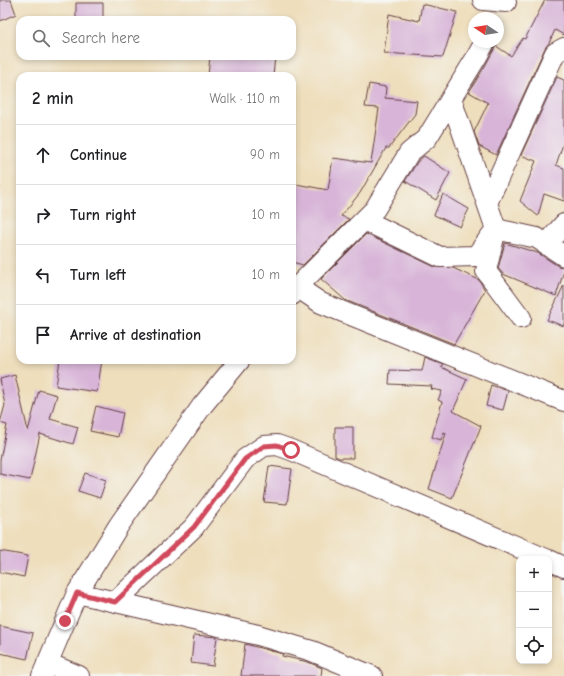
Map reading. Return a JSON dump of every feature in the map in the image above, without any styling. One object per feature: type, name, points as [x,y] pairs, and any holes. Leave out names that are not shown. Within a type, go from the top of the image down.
[{"type":"street","points":[[483,0],[503,7]]},
{"type":"street","points":[[296,290],[375,209],[409,153],[427,138],[482,48]]},
{"type":"street","points":[[487,203],[555,53],[564,48]]},
{"type":"street","points":[[451,99],[496,229],[486,271],[521,318]]},
{"type":"street","points":[[364,220],[440,257],[476,256],[496,229]]},
{"type":"street","points":[[546,244],[564,224]]},
{"type":"street","points":[[496,229],[537,238],[564,256]]},
{"type":"street","points":[[296,291],[321,303],[564,401]]},
{"type":"street","points":[[79,676],[45,670],[77,593],[132,506],[202,406],[237,364]]},
{"type":"street","points":[[115,602],[194,527],[245,459],[264,446],[277,445],[291,450],[539,556]]},
{"type":"street","points":[[552,561],[564,567]]},
{"type":"street","points":[[77,593],[258,635],[312,650],[372,676]]},
{"type":"building","points":[[0,0],[11,0],[16,14],[0,21]]},
{"type":"building","points":[[545,0],[564,0],[564,35],[555,30],[545,48],[496,155],[479,146],[474,132],[488,103],[469,92],[495,48],[499,48],[511,56],[523,38],[525,39]]},
{"type":"building","points":[[76,3],[103,3],[103,16],[76,16]]},
{"type":"building","points":[[422,4],[457,12],[443,57],[384,53],[389,14],[419,21]]},
{"type":"building","points":[[210,60],[275,60],[273,72],[208,72]]},
{"type":"building","points":[[557,77],[564,80],[564,141],[556,165],[564,168],[564,201],[544,194],[538,216],[520,201],[536,161],[521,155]]},
{"type":"building","points":[[369,84],[386,87],[385,98],[417,101],[415,114],[389,148],[386,148],[360,193],[341,216],[349,219],[303,265],[296,263],[296,184],[328,190],[333,158],[371,163],[379,108],[365,107]]},
{"type":"building","points":[[424,156],[450,173],[436,200],[405,181],[418,161]]},
{"type":"building","points":[[443,194],[469,209],[460,227],[434,215]]},
{"type":"building","points":[[366,234],[435,267],[453,268],[479,280],[485,290],[454,344],[345,300],[321,279]]},
{"type":"building","points":[[505,243],[538,253],[558,266],[564,267],[556,296],[503,274],[498,268]]},
{"type":"building","points":[[564,285],[564,326],[547,320]]},
{"type":"building","points":[[425,357],[443,364],[441,367],[467,379],[453,411],[481,426],[452,498],[429,489],[446,433],[444,432],[441,440],[432,437],[442,402],[438,400],[442,391],[431,389],[432,386],[389,384],[390,370],[422,371]]},
{"type":"building","points":[[59,364],[101,364],[97,392],[56,386]]},
{"type":"building","points":[[15,375],[28,431],[39,390],[57,395],[50,419],[78,427],[73,444],[40,434],[30,480],[0,474],[0,460],[7,425],[0,423],[5,405],[0,379]]},
{"type":"building","points":[[491,385],[508,391],[503,410],[486,406]]},
{"type":"building","points":[[96,406],[123,413],[118,437],[90,431]]},
{"type":"building","points":[[335,427],[353,427],[353,458],[339,458],[335,456]]},
{"type":"building","points":[[269,466],[292,469],[287,504],[264,502]]},
{"type":"building","points":[[85,473],[106,480],[100,498],[78,491]]},
{"type":"building","points":[[0,551],[28,556],[24,577],[0,572]]},
{"type":"building","points":[[0,626],[33,633],[27,659],[0,653]]},
{"type":"building","points":[[194,635],[217,637],[213,666],[191,663]]},
{"type":"building","points":[[245,644],[283,654],[282,656],[308,662],[322,668],[321,676],[241,676]]},
{"type":"route","points":[[65,621],[77,593],[115,602],[194,527],[245,459],[264,446],[277,445],[291,450]]}]
